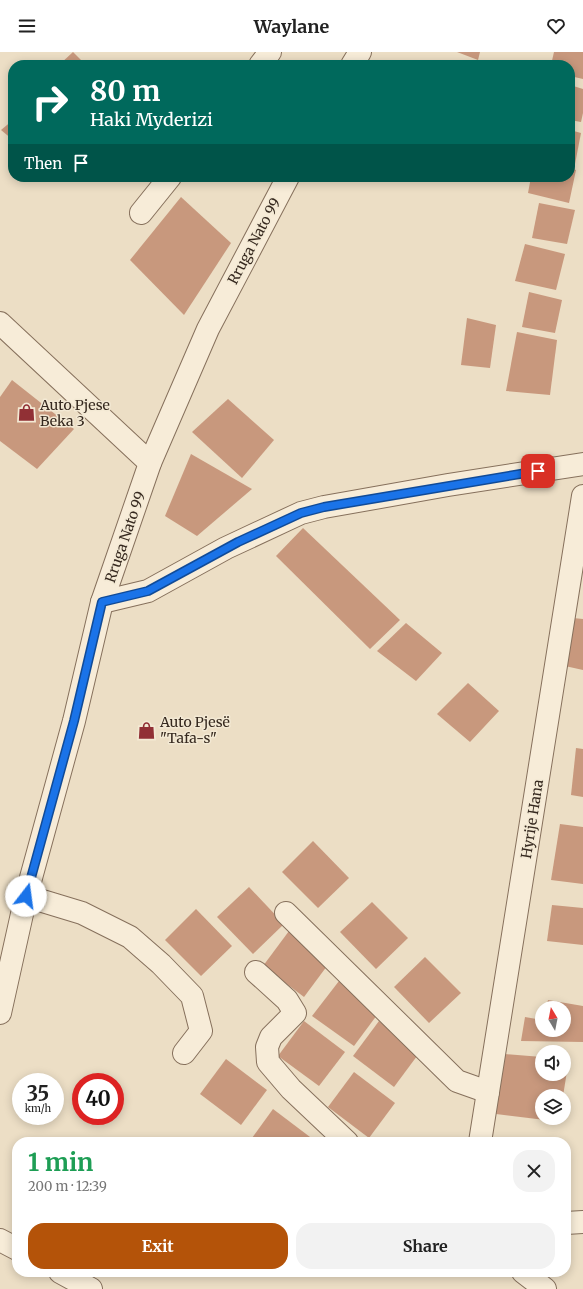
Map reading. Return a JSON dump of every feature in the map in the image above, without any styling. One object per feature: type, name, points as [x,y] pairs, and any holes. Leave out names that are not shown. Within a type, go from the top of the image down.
[{"type":"street","points":[[264,60],[270,52]]},
{"type":"street","points":[[141,213],[166,182]]},
{"type":"street","name":"Rruga Nato 99","points":[[0,1013],[26,896],[74,721],[102,602],[150,463],[208,329],[285,182]]},
{"type":"street","points":[[0,323],[150,463]]},
{"type":"street","points":[[102,602],[148,591],[226,548],[301,513],[324,507],[448,485],[583,464]]},
{"type":"street","name":"Hyrije Hana","points":[[481,1137],[583,496]]},
{"type":"street","points":[[26,896],[82,913],[130,937],[161,964],[192,996],[202,1032],[184,1053]]},
{"type":"street","points":[[286,913],[457,1081],[488,1092]]},
{"type":"street","points":[[256,972],[286,1000],[295,1013],[271,1037],[267,1047],[268,1062],[292,1089],[342,1137]]},
{"type":"street","points":[[571,1223],[583,1222]]},
{"type":"street","points":[[0,1240],[12,1246]]},
{"type":"street","points":[[69,1277],[91,1289]]},
{"type":"street","points":[[529,1277],[545,1289]]},
{"type":"building","points":[[73,52],[81,60],[64,60]]},
{"type":"building","points":[[457,52],[480,52],[478,60]]},
{"type":"building","points":[[554,52],[583,52],[583,79],[575,77],[575,60],[552,60]]},
{"type":"building","points":[[575,87],[583,89],[583,113],[581,122],[575,121]]},
{"type":"building","points":[[8,124],[8,136],[1,130]]},
{"type":"building","points":[[575,131],[581,133],[575,164]]},
{"type":"building","points":[[530,182],[573,182],[569,203],[528,193]]},
{"type":"building","points":[[181,197],[231,243],[184,315],[130,260]]},
{"type":"building","points":[[539,203],[575,210],[567,244],[532,238]]},
{"type":"building","points":[[525,244],[565,254],[556,290],[515,281]]},
{"type":"building","points":[[529,292],[562,300],[555,333],[522,327]]},
{"type":"building","points":[[467,318],[496,325],[490,368],[461,365]]},
{"type":"building","points":[[517,332],[557,340],[550,395],[506,391]]},
{"type":"building","name":"Auto Pjese Beka 3","points":[[12,380],[74,429],[37,469],[0,441],[0,397]]},
{"type":"building","points":[[228,399],[274,440],[242,478],[192,432]]},
{"type":"building","points":[[191,454],[252,489],[197,536],[165,516]]},
{"type":"building","points":[[303,528],[400,620],[370,649],[276,556]]},
{"type":"building","points":[[573,618],[583,619],[583,670],[565,666]]},
{"type":"building","points":[[406,623],[442,653],[416,681],[377,651]]},
{"type":"building","points":[[468,683],[499,711],[470,742],[437,714]]},
{"type":"building","points":[[576,748],[583,749],[583,797],[571,795]]},
{"type":"building","points":[[560,824],[583,827],[583,884],[551,880]]},
{"type":"building","points":[[313,841],[349,878],[318,908],[282,872]]},
{"type":"building","points":[[249,887],[284,924],[253,954],[217,917]]},
{"type":"building","points":[[372,902],[408,938],[376,969],[340,932]]},
{"type":"building","points":[[552,905],[583,908],[583,945],[547,941]]},
{"type":"building","points":[[196,909],[232,946],[201,976],[165,940]]},
{"type":"building","points":[[289,931],[330,962],[304,997],[263,966]]},
{"type":"building","points":[[425,957],[461,993],[429,1023],[394,987]]},
{"type":"building","points":[[339,981],[380,1011],[354,1046],[312,1016]]},
{"type":"building","points":[[571,1004],[583,1006],[583,1042],[521,1041],[525,1017],[535,1019],[535,1037],[571,1037]]},
{"type":"building","points":[[304,1021],[345,1052],[319,1086],[278,1056]]},
{"type":"building","points":[[379,1021],[420,1052],[394,1087],[353,1056]]},
{"type":"building","points":[[505,1054],[535,1056],[535,1081],[565,1081],[564,1089],[535,1089],[535,1119],[496,1114]]},
{"type":"building","points":[[226,1059],[267,1090],[241,1125],[200,1094]]},
{"type":"building","points":[[354,1072],[395,1103],[370,1137],[368,1137],[328,1107]]},
{"type":"building","points":[[273,1109],[310,1137],[253,1137]]},
{"type":"place","name":"Auto Pjese Beka 3","points":[[27,413]]},
{"type":"place","name":"Auto Pjesë \"Tafa-s\"","points":[[147,730]]},
{"type":"route","points":[[26,896],[74,721],[102,602],[148,591],[226,548],[301,513],[324,507],[448,485],[538,471]]}]
